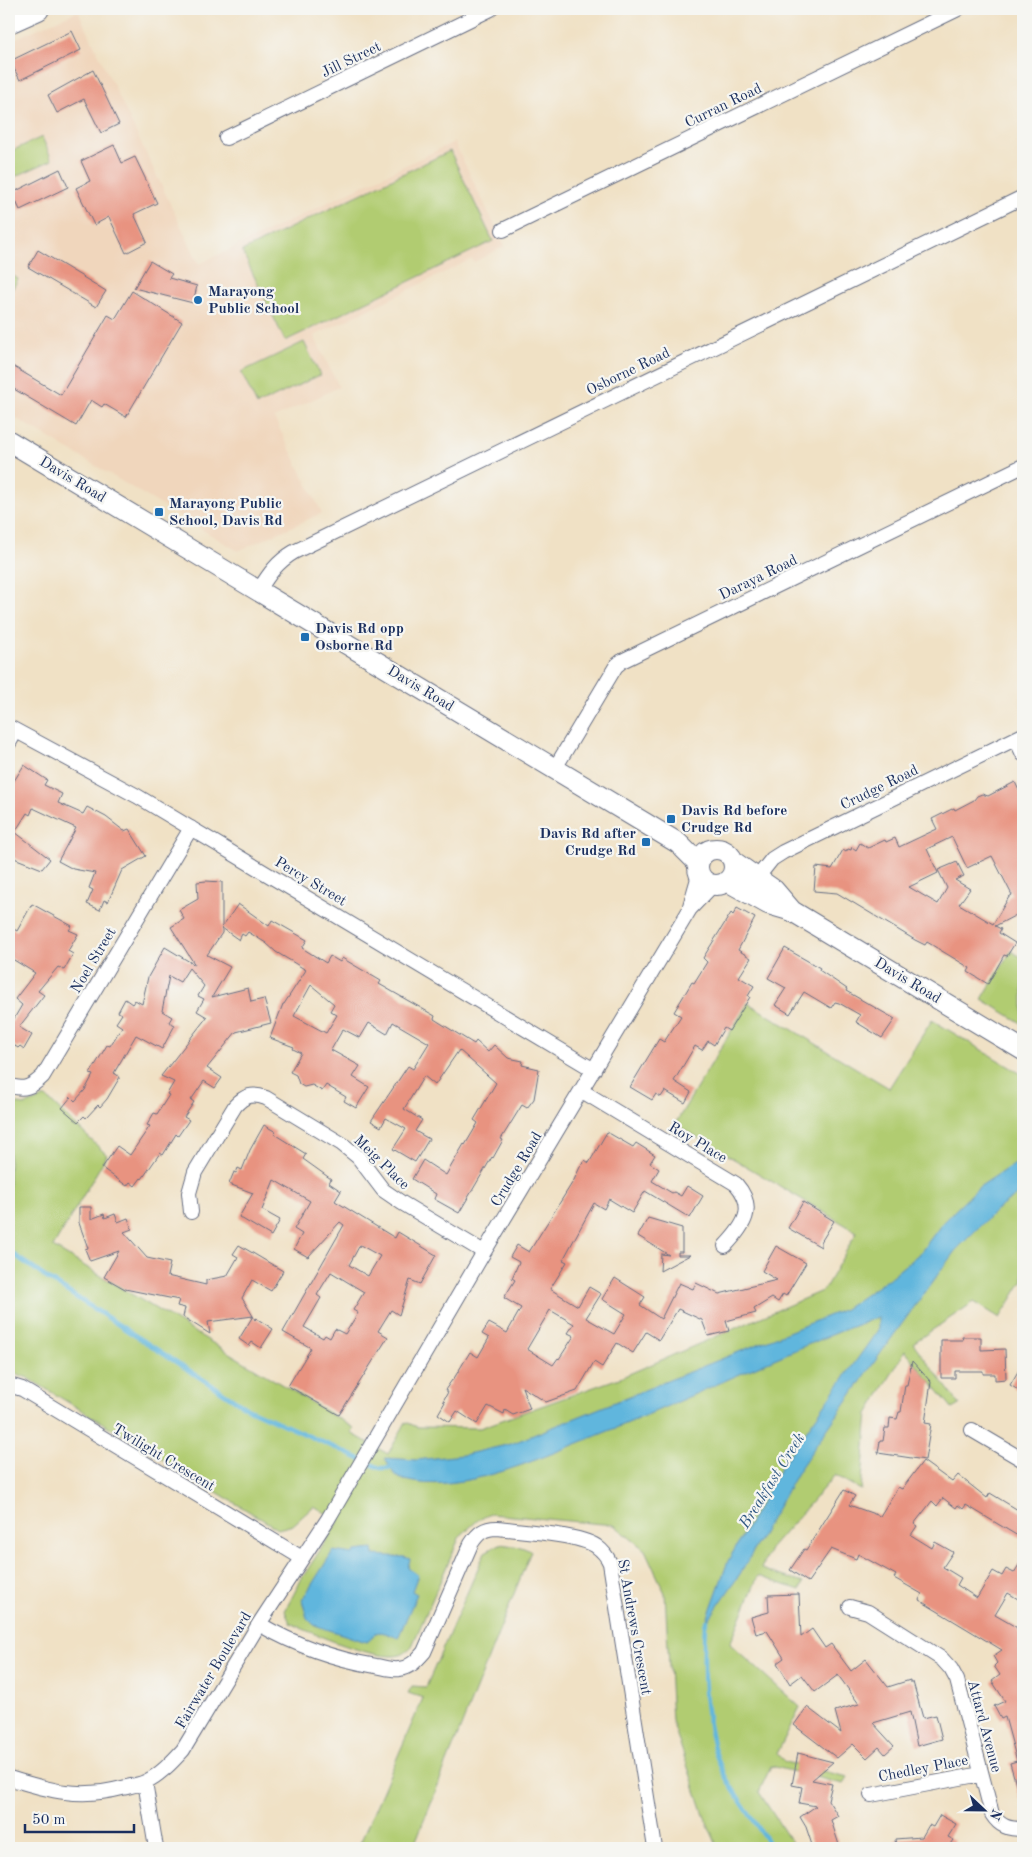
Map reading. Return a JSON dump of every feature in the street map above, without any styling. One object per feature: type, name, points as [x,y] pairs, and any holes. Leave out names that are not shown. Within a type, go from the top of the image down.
[{"type":"main road","points":[[9,22],[38,9]]},
{"type":"street","name":"Jill Street","points":[[226,138],[491,9]]},
{"type":"street","name":"Curran Road","points":[[503,230],[941,12],[958,9]]},
{"type":"street","name":"Osborne Road","points":[[258,590],[271,570],[281,560],[294,552],[1023,197]]},
{"type":"street","name":"Davis Road","points":[[9,441],[678,843],[709,871],[768,904],[792,911],[1023,1050]]},
{"type":"street","name":"Daraya Road","points":[[555,768],[616,666],[622,661],[1023,466]]},
{"type":"street","name":"Percy Street","points":[[11,733],[96,773],[594,1070]]},
{"type":"street","points":[[1020,737],[1023,754]]},
{"type":"street","name":"Crudge Road","points":[[757,878],[772,859],[783,852],[1020,737]]},
{"type":"street","name":"Noel Street","points":[[9,1085],[19,1089],[28,1087],[36,1083],[43,1076],[191,828]]},
{"type":"street","name":"Davis Road","points":[[709,871],[722,849],[729,854],[734,862],[774,890],[792,911]]},
{"type":"street","points":[[709,871],[732,874],[734,862]]},
{"type":"street","name":"Crudge Road","points":[[371,1446],[484,1252],[690,909],[709,871]]},
{"type":"street","name":"Meig Place","points":[[191,1212],[189,1193],[195,1172],[235,1106],[256,1088],[266,1098],[342,1144],[358,1157],[383,1190],[484,1252]]},
{"type":"street","name":"Roy Place","points":[[582,1091],[736,1184],[744,1193],[747,1202],[747,1213],[738,1231],[725,1246]]},
{"type":"street","name":"Twilight Crescent","points":[[9,1385],[22,1389],[302,1558]]},
{"type":"street","points":[[972,1430],[1023,1460]]},
{"type":"street","name":"Fairwater Boulevard","points":[[9,1778],[49,1790],[90,1794],[145,1782],[168,1765],[183,1750],[258,1624],[328,1519],[371,1446]]},
{"type":"street","name":"St Andrews Crescent","points":[[258,1624],[319,1652],[362,1664],[399,1669],[417,1661],[424,1652],[471,1544],[478,1534],[487,1528],[560,1536],[586,1541],[596,1546],[606,1554],[610,1563],[655,1848]]},
{"type":"street","name":"Attard Avenue","points":[[850,1607],[868,1612],[942,1659],[952,1669],[957,1680],[992,1814],[998,1823],[1005,1827],[1023,1829]]},
{"type":"street","name":"Chedley Place","points":[[871,1795],[981,1774]]},
{"type":"street","points":[[145,1782],[156,1848]]},
{"type":"shaded area","name":"Marayong Public School","points":[[78,11],[199,264],[454,142],[505,246],[474,262],[472,259],[314,336],[339,387],[274,418],[322,513],[238,551],[9,414],[9,41]]},
{"type":"green space","points":[[42,137],[52,160],[12,178],[9,170],[9,152]]},
{"type":"green space","points":[[450,151],[493,241],[285,341],[242,251]]},
{"type":"green space","points":[[9,273],[18,279],[9,295]]},
{"type":"green space","points":[[304,342],[320,375],[257,405],[241,372]]},
{"type":"green space","points":[[1011,951],[1023,958],[1023,1024],[982,999]]},
{"type":"green space","points":[[748,1003],[889,1088],[932,1020],[1023,1075],[1023,1280],[1000,1318],[974,1302],[913,1343],[960,1405],[953,1409],[905,1351],[868,1414],[861,1490],[835,1475],[770,1549],[761,1569],[803,1583],[800,1590],[758,1576],[730,1644],[800,1707],[777,1754],[785,1762],[848,1777],[843,1784],[771,1766],[759,1792],[795,1848],[718,1848],[706,1820],[672,1721],[665,1593],[645,1550],[614,1525],[490,1514],[478,1520],[460,1536],[412,1646],[402,1654],[390,1656],[361,1651],[290,1623],[285,1611],[302,1578],[339,1521],[314,1506],[293,1525],[278,1529],[28,1378],[9,1371],[9,1103],[25,1105],[46,1097],[107,1155],[53,1247],[354,1428],[351,1433],[388,1454],[406,1422],[417,1427],[480,1428],[622,1377],[824,1290],[857,1232],[675,1124]]},
{"type":"green space","points":[[500,1544],[521,1547],[531,1551],[413,1848],[358,1848],[423,1698],[408,1693],[412,1686],[426,1687],[485,1552]]},
{"type":"water","points":[[1023,1158],[1023,1191],[996,1210],[955,1251],[798,1471],[742,1571],[705,1625],[728,1561],[784,1462],[878,1330],[878,1317],[804,1346],[623,1425],[544,1457],[496,1473],[448,1483],[426,1483],[400,1479],[392,1471],[385,1458],[416,1460],[463,1455],[511,1444],[845,1309],[888,1279],[920,1253],[944,1221],[979,1187]]},
{"type":"water","points":[[373,1549],[374,1555],[410,1559],[408,1568],[418,1575],[412,1591],[417,1594],[398,1638],[378,1632],[366,1642],[314,1625],[307,1618],[302,1600],[333,1551],[353,1554],[355,1551]]},
{"type":"building","points":[[72,31],[81,50],[20,80],[10,61]]},
{"type":"building","points":[[93,70],[119,124],[101,133],[84,99],[57,113],[48,95]]},
{"type":"building","points":[[114,145],[122,163],[135,157],[157,203],[134,214],[147,242],[126,253],[109,217],[94,225],[76,188],[90,181],[81,161]]},
{"type":"building","points":[[60,169],[68,187],[20,210],[12,193]]},
{"type":"building","points":[[38,250],[106,291],[96,307],[28,267]]},
{"type":"building","points":[[150,261],[172,274],[169,278],[197,286],[193,303],[134,288]]},
{"type":"building","points":[[132,291],[182,322],[126,417],[104,404],[102,407],[91,400],[76,426],[9,386],[9,364],[61,395],[108,315],[115,319]]},
{"type":"building","points":[[24,765],[47,780],[44,785],[62,794],[58,803],[83,814],[87,807],[106,817],[124,831],[129,829],[146,856],[122,870],[108,902],[104,900],[100,910],[87,904],[93,890],[89,888],[95,873],[73,869],[58,861],[76,828],[33,808],[30,815],[27,813],[15,832],[50,859],[42,869],[9,856],[9,789]]},
{"type":"building","points":[[1015,782],[1023,799],[1023,919],[1020,913],[995,926],[1001,929],[999,933],[1015,943],[1007,956],[1004,955],[988,984],[968,972],[970,968],[927,942],[925,945],[915,940],[837,893],[814,891],[816,867],[832,869],[843,850],[846,852],[848,849],[851,850],[852,847],[856,850],[860,843],[868,848],[885,840],[886,842],[895,838],[899,847],[937,829],[932,819],[954,808],[955,810],[974,800],[977,796],[982,794],[988,796]],"holes":[[[952,837],[967,868],[992,856],[1012,895],[993,924],[959,904],[970,889],[955,880],[964,876],[957,862],[938,870],[947,888],[938,904],[909,887],[938,873],[927,849]]]},
{"type":"building","points":[[197,882],[222,882],[222,927],[238,904],[269,926],[272,920],[307,940],[302,948],[326,963],[330,956],[340,962],[342,958],[381,981],[379,984],[435,1016],[434,1019],[474,1044],[476,1041],[488,1052],[494,1045],[508,1058],[523,1061],[522,1065],[539,1069],[534,1099],[527,1108],[522,1105],[501,1139],[503,1140],[493,1158],[459,1213],[434,1199],[436,1194],[412,1179],[423,1160],[446,1175],[478,1123],[474,1120],[496,1083],[459,1050],[435,1085],[424,1076],[404,1109],[422,1120],[415,1131],[429,1139],[415,1162],[393,1149],[406,1129],[386,1118],[381,1127],[371,1121],[408,1066],[413,1069],[429,1043],[393,1022],[387,1034],[369,1023],[360,1038],[343,1029],[331,1050],[360,1066],[353,1077],[369,1087],[356,1108],[344,1101],[346,1097],[326,1085],[322,1091],[312,1085],[304,1087],[299,1084],[296,1075],[290,1072],[301,1053],[293,1049],[294,1047],[270,1038],[283,1004],[306,970],[248,932],[245,936],[242,934],[239,940],[222,928],[222,933],[207,955],[230,967],[212,997],[248,988],[251,1002],[264,999],[271,1023],[236,1032],[207,1068],[222,1078],[215,1088],[204,1081],[191,1100],[194,1102],[184,1117],[189,1120],[178,1136],[176,1134],[163,1155],[160,1153],[135,1186],[130,1182],[127,1186],[102,1168],[117,1146],[130,1155],[150,1126],[147,1125],[154,1113],[157,1114],[169,1095],[167,1094],[174,1082],[161,1076],[207,1017],[197,1011],[204,999],[198,996],[204,986],[189,968],[180,982],[169,976],[162,1011],[172,1017],[169,1022],[175,1025],[162,1049],[136,1035],[114,1073],[120,1077],[100,1107],[98,1105],[86,1118],[84,1116],[78,1122],[62,1108],[71,1097],[75,1101],[85,1090],[93,1075],[90,1074],[107,1045],[110,1046],[122,1027],[116,1023],[122,1014],[118,1012],[125,999],[132,1004],[135,1000],[142,1004],[148,977],[165,947],[195,965],[171,927],[184,919],[179,910],[198,899]],"holes":[[[311,985],[334,1004],[330,1011],[337,1015],[326,1033],[294,1016]]]},
{"type":"building","points":[[32,904],[72,926],[69,930],[78,934],[68,951],[73,954],[64,970],[58,967],[38,991],[44,995],[19,1027],[32,1035],[24,1049],[20,1046],[18,1048],[9,1042],[9,1020],[12,1022],[22,1005],[15,999],[35,973],[9,957],[9,926],[17,931]]},
{"type":"building","points":[[737,908],[755,918],[738,950],[751,958],[739,977],[754,986],[748,996],[750,997],[729,1031],[724,1028],[714,1045],[708,1041],[702,1050],[695,1046],[674,1081],[691,1092],[685,1103],[665,1091],[661,1097],[656,1094],[652,1100],[630,1087],[659,1039],[664,1042],[681,1016],[674,1012],[692,982],[694,983],[707,962],[703,958],[731,913],[733,915]]},
{"type":"building","points":[[785,948],[820,968],[819,970],[847,989],[846,991],[895,1019],[882,1038],[856,1022],[860,1015],[835,1002],[831,1008],[804,992],[790,1014],[775,1005],[786,988],[768,978]]},
{"type":"building","points":[[264,1125],[276,1132],[274,1134],[306,1154],[303,1159],[331,1179],[329,1183],[341,1191],[335,1201],[395,1238],[398,1232],[436,1255],[420,1284],[410,1280],[399,1315],[391,1310],[378,1331],[388,1337],[339,1415],[288,1386],[311,1348],[283,1332],[344,1225],[340,1222],[308,1257],[294,1249],[302,1234],[294,1229],[310,1201],[274,1180],[262,1210],[280,1220],[271,1236],[239,1217],[253,1193],[229,1184],[234,1172],[236,1173],[238,1168],[242,1170],[250,1150]],"holes":[[[360,1245],[380,1256],[368,1276],[349,1265]],[[331,1272],[364,1292],[353,1310],[358,1313],[345,1334],[335,1329],[330,1338],[325,1335],[323,1338],[304,1327],[321,1298],[317,1295]]]},
{"type":"building","points":[[607,1132],[633,1147],[636,1143],[655,1155],[650,1163],[659,1169],[652,1181],[681,1196],[687,1186],[703,1196],[690,1218],[645,1191],[632,1213],[609,1199],[604,1209],[594,1203],[563,1260],[567,1262],[550,1289],[578,1306],[589,1287],[601,1294],[586,1318],[614,1334],[626,1314],[602,1299],[615,1278],[645,1297],[640,1305],[661,1319],[679,1283],[693,1289],[696,1283],[719,1294],[777,1280],[762,1271],[776,1246],[806,1263],[786,1296],[783,1294],[778,1302],[772,1298],[754,1309],[756,1313],[726,1321],[729,1331],[708,1336],[702,1320],[678,1309],[659,1340],[646,1332],[633,1353],[617,1343],[602,1367],[594,1362],[577,1391],[546,1402],[522,1387],[530,1409],[513,1415],[505,1410],[504,1414],[488,1406],[477,1424],[457,1411],[450,1422],[438,1414],[448,1392],[445,1390],[470,1352],[478,1357],[489,1338],[482,1334],[489,1323],[507,1333],[521,1308],[504,1298],[515,1280],[512,1278],[519,1262],[510,1257],[517,1245],[529,1252],[574,1180],[580,1167],[585,1160],[589,1163]],"holes":[[[550,1310],[574,1324],[568,1333],[574,1336],[553,1365],[527,1349]]]},
{"type":"building","points":[[803,1202],[834,1221],[821,1242],[821,1247],[788,1228]]},
{"type":"building","points":[[79,1207],[91,1207],[91,1219],[104,1214],[105,1218],[115,1214],[118,1222],[128,1218],[132,1229],[124,1232],[147,1258],[170,1263],[167,1276],[206,1285],[206,1280],[227,1276],[238,1257],[233,1254],[239,1245],[283,1271],[271,1291],[252,1280],[242,1298],[253,1316],[208,1322],[210,1334],[183,1317],[185,1308],[177,1306],[179,1300],[125,1289],[104,1277],[119,1251],[90,1261],[85,1249],[88,1248],[79,1223]]},
{"type":"building","points":[[648,1218],[682,1228],[682,1252],[678,1252],[678,1255],[690,1255],[660,1271],[661,1254],[669,1255],[638,1236]]},
{"type":"building","points":[[253,1316],[255,1320],[256,1318],[273,1329],[261,1348],[252,1342],[249,1346],[239,1339]]},
{"type":"building","points":[[962,1337],[981,1337],[981,1350],[1005,1349],[1006,1379],[995,1380],[995,1374],[983,1374],[983,1371],[955,1371],[955,1378],[941,1378],[941,1340],[963,1340]]},
{"type":"building","points":[[912,1361],[931,1382],[925,1423],[931,1424],[925,1460],[878,1453],[880,1441],[883,1441],[885,1428],[889,1428],[890,1418],[897,1419],[899,1412],[901,1412],[905,1385],[907,1385]]},
{"type":"building","points":[[1023,1363],[1023,1393],[1010,1385]]},
{"type":"building","points":[[923,1461],[952,1482],[958,1475],[987,1498],[990,1493],[1023,1513],[1023,1539],[966,1505],[963,1509],[958,1505],[956,1508],[943,1498],[937,1506],[932,1501],[914,1524],[917,1526],[911,1535],[932,1548],[935,1542],[953,1552],[943,1567],[961,1578],[957,1585],[977,1598],[993,1571],[1002,1576],[1006,1569],[1014,1573],[1023,1558],[1023,1602],[1008,1593],[995,1615],[1016,1627],[1023,1639],[1023,1726],[1020,1727],[1023,1740],[1023,1798],[1020,1798],[1010,1763],[1017,1761],[1005,1717],[1001,1719],[994,1706],[1005,1701],[992,1681],[1000,1675],[994,1666],[997,1663],[993,1656],[1002,1650],[919,1600],[922,1594],[894,1578],[896,1575],[858,1554],[856,1559],[831,1549],[808,1582],[790,1570],[804,1549],[806,1550],[844,1490],[855,1496],[849,1505],[880,1516],[898,1487],[902,1489]]},
{"type":"building","points":[[799,1594],[801,1637],[812,1629],[825,1648],[831,1644],[851,1671],[866,1659],[888,1687],[910,1680],[910,1682],[913,1682],[923,1718],[936,1715],[942,1739],[917,1746],[910,1712],[873,1723],[894,1746],[885,1754],[879,1747],[867,1758],[853,1744],[837,1758],[794,1725],[807,1707],[841,1733],[835,1711],[859,1704],[838,1675],[815,1692],[802,1675],[790,1684],[777,1663],[784,1658],[767,1631],[756,1634],[751,1617],[769,1612],[768,1595]]},
{"type":"building","points":[[798,1753],[833,1762],[812,1780],[832,1784],[828,1800],[838,1816],[831,1820],[840,1848],[813,1848],[806,1827],[800,1817],[816,1806],[799,1803],[802,1787],[792,1785]]},
{"type":"building","points":[[940,1815],[956,1824],[948,1837],[954,1840],[948,1848],[896,1848],[895,1839],[922,1837],[929,1825],[933,1827]]},
{"type":"waterway","points":[[9,1251],[48,1279],[247,1408],[380,1468],[395,1468]]},
{"type":"waterway","name":"Breakfast Creek","points":[[707,1621],[704,1642],[704,1681],[709,1722],[718,1760],[725,1776],[771,1848]]},
{"type":"place","name":"Marayong Public School","points":[[198,300]]},
{"type":"place","name":"Marayong Public School, Davis Rd","points":[[159,512]]},
{"type":"place","name":"Davis Rd opp Osborne Rd","points":[[305,637]]},
{"type":"place","name":"Davis Rd before Crudge Rd","points":[[671,819]]},
{"type":"place","name":"Davis Rd after Crudge Rd","points":[[646,842]]}]
